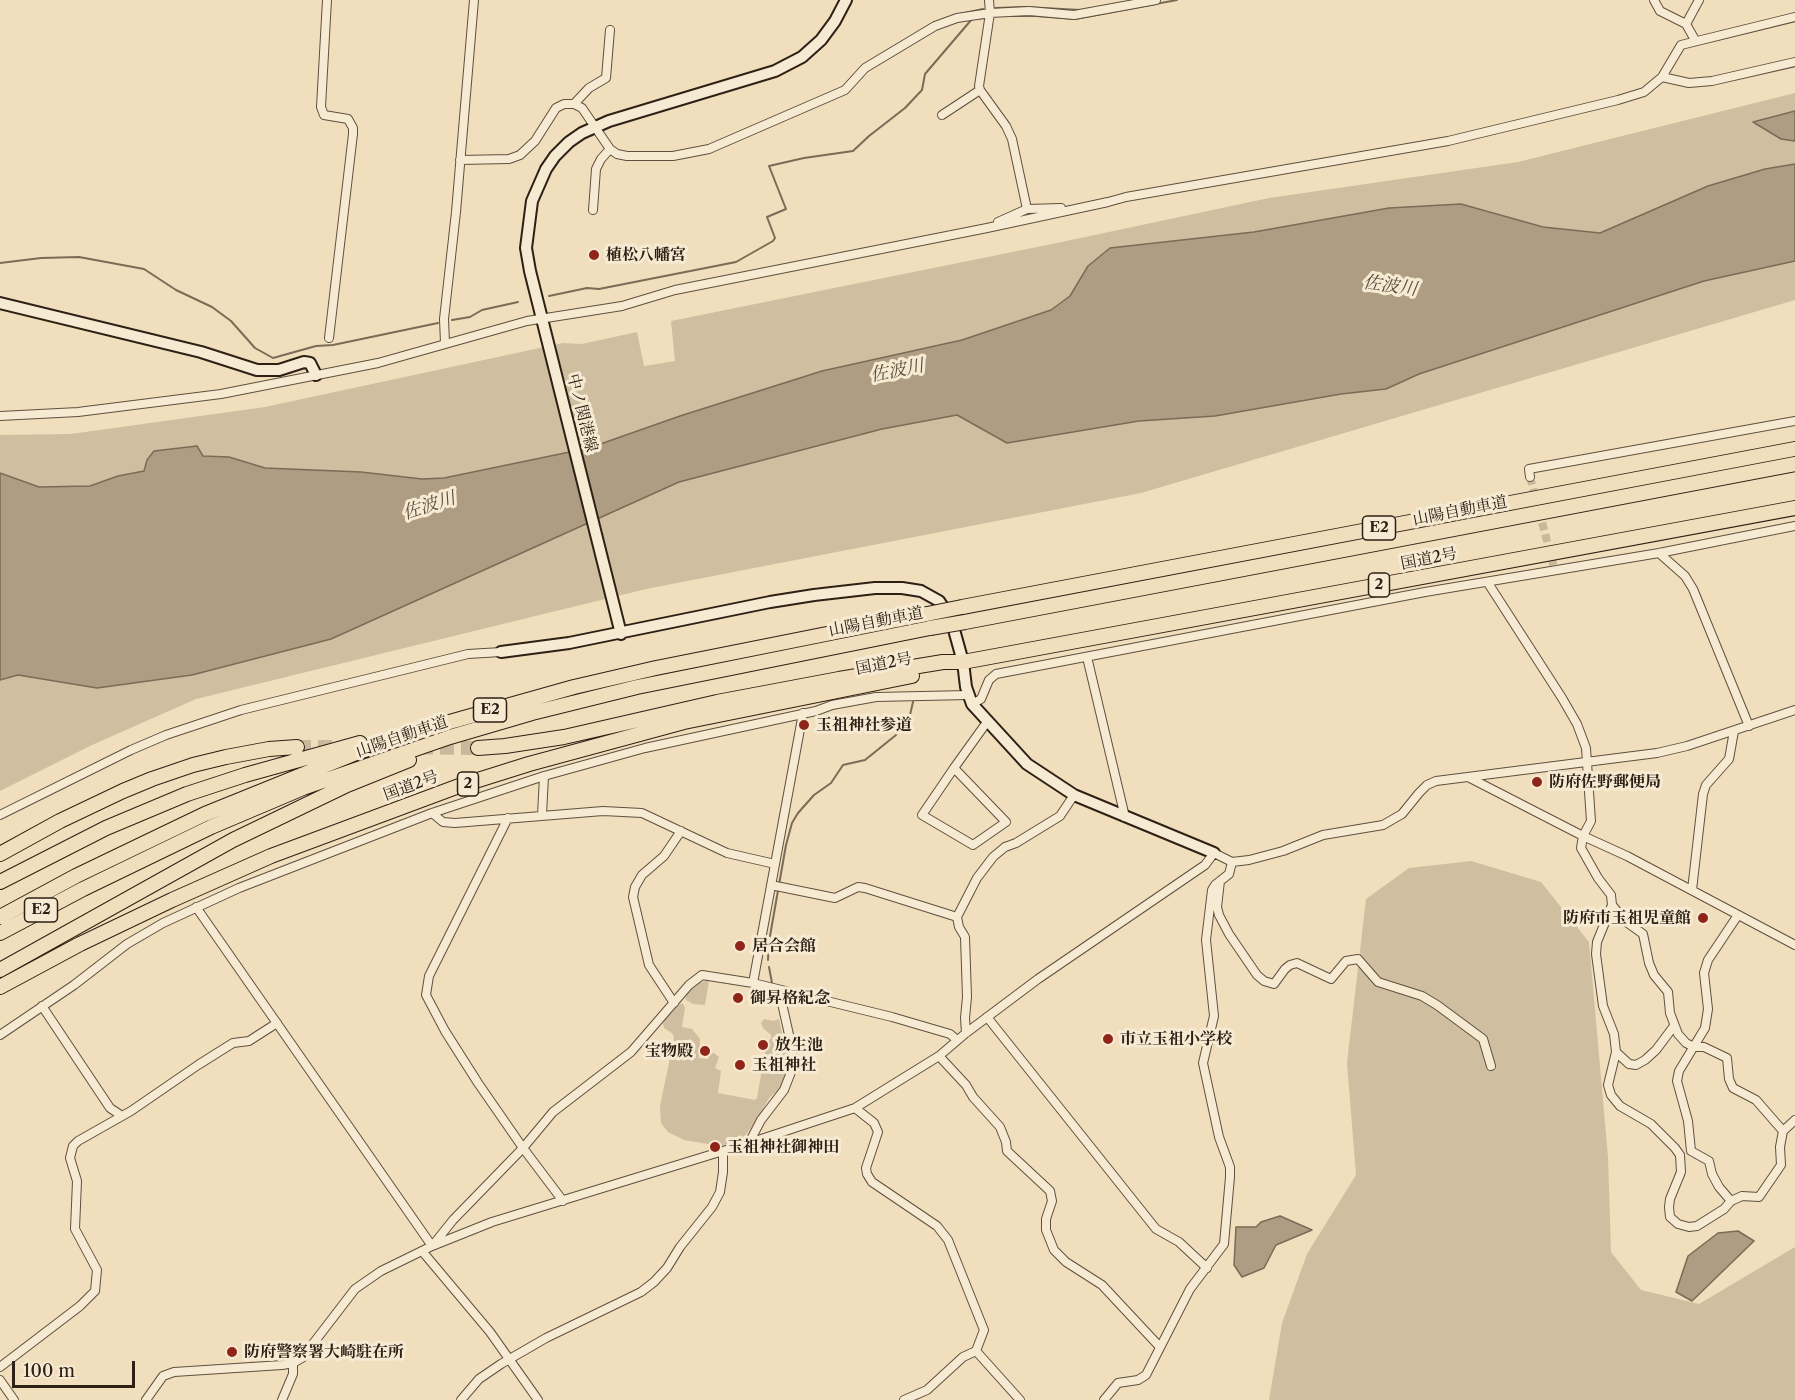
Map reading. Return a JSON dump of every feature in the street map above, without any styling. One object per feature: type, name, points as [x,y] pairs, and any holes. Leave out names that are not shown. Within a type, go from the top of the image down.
[{"type":"highway","name":"山陽自動車道","points":[[0,916],[76,876],[205,814],[361,751],[447,723],[564,690],[656,668],[962,607],[1795,449]]},
{"type":"highway","name":"山陽自動車道","points":[[0,933],[83,889],[211,827],[303,788],[399,754],[532,713],[712,671],[965,621],[1795,464]]},
{"type":"highway","name":"国道2号","points":[[478,748],[564,737],[728,699],[943,662],[963,662],[1795,508]]},
{"type":"highway","name":"国道2号","points":[[0,987],[90,939],[271,856],[459,786],[596,745],[684,722],[945,669],[963,662]]},
{"type":"highway","points":[[0,970],[181,867],[269,822],[374,774],[532,713]]},
{"type":"highway","points":[[0,882],[106,828],[187,794],[413,727],[447,723]]},
{"type":"highway","points":[[0,854],[60,821],[152,779],[226,757],[269,749],[297,747]]},
{"type":"main road","name":"中ノ関港線","points":[[621,634],[526,248],[532,201],[546,169],[569,142],[595,126],[776,71],[802,57],[821,39],[835,21],[846,0]]},
{"type":"main road","points":[[0,303],[201,352],[257,370],[279,370],[304,362],[310,363],[316,375]]},
{"type":"main road","points":[[501,652],[569,644],[770,602],[875,588],[921,591],[939,601],[951,620],[963,662],[970,700],[987,722],[1027,764],[1074,795],[1214,853]]},
{"type":"street","points":[[327,0],[321,107],[324,115],[348,119],[353,128],[329,338]]},
{"type":"street","points":[[444,343],[444,319],[474,0]]},
{"type":"street","points":[[989,0],[990,13],[980,90],[1006,126],[1012,139],[1027,209]]},
{"type":"street","points":[[460,160],[509,159],[520,155],[535,141],[556,108],[564,104],[574,104],[582,108],[609,149],[617,154],[673,156],[709,149],[845,90],[865,68],[935,26],[957,18],[1029,11],[1074,15],[1156,0]]},
{"type":"street","points":[[1654,0],[1660,11],[1686,24],[1695,40]]},
{"type":"street","points":[[1686,24],[1699,0]]},
{"type":"street","points":[[0,416],[78,412],[221,394],[388,360],[542,318],[595,313],[675,290],[992,227],[1126,197],[1448,141],[1644,92],[1662,77],[1681,45],[1795,17]]},
{"type":"street","points":[[574,104],[589,88],[606,78],[610,30]]},
{"type":"street","points":[[1662,77],[1689,83],[1712,81],[1795,62]]},
{"type":"street","points":[[942,115],[980,90]]},
{"type":"street","points":[[593,210],[596,169],[609,149]]},
{"type":"street","points":[[992,227],[1027,209],[1067,210]]},
{"type":"street","points":[[1530,477],[1529,469],[1795,420]]},
{"type":"street","points":[[0,1035],[74,985],[127,944],[196,907],[432,813],[544,776],[645,748],[816,711],[832,705],[876,697],[981,699],[989,680],[996,674],[1351,606],[1659,553],[1795,526]]},
{"type":"street","points":[[1659,553],[1685,576],[1693,589],[1749,726]]},
{"type":"street","points":[[1488,583],[1577,723],[1586,748],[1591,821],[1583,836],[1581,848],[1598,878],[1611,895],[1612,905],[1597,942],[1596,954],[1603,1006],[1614,1034],[1616,1052],[1608,1085],[1611,1095],[1620,1106],[1651,1124],[1680,1155],[1682,1172],[1670,1199],[1670,1216],[1678,1224],[1689,1227],[1697,1226],[1724,1209],[1731,1201],[1742,1196],[1759,1197],[1781,1165],[1780,1147],[1783,1131],[1795,1120]]},
{"type":"street","points":[[0,815],[131,750],[166,735],[241,710],[468,654],[501,652]]},
{"type":"street","points":[[1087,657],[1125,817]]},
{"type":"street","points":[[146,1400],[163,1376],[174,1372],[293,1363],[303,1358],[347,1297],[356,1289],[381,1271],[432,1246],[492,1222],[723,1152],[855,1108],[939,1056],[1038,979],[1205,865],[1214,853],[1232,862],[1283,851],[1323,835],[1383,825],[1402,814],[1427,785],[1446,779],[1470,778],[1486,774],[1657,753],[1734,731],[1795,710]]},
{"type":"street","points":[[753,983],[803,713]]},
{"type":"street","points":[[954,768],[1006,822],[973,845],[922,815],[954,768],[987,722]]},
{"type":"street","points":[[1692,890],[1703,794],[1706,785],[1729,759],[1734,731]]},
{"type":"street","points":[[542,815],[544,776]]},
{"type":"street","points":[[1470,778],[1627,856],[1795,945]]},
{"type":"street","points":[[966,1033],[965,937],[959,927],[957,917],[977,878],[993,857],[1005,847],[1016,843],[1060,816],[1074,795]]},
{"type":"street","points":[[432,813],[443,822],[455,823],[603,811],[642,813],[728,853],[775,864]]},
{"type":"street","points":[[508,818],[429,976],[426,995],[473,1074],[523,1148],[563,1201]]},
{"type":"street","points":[[674,1003],[649,965],[633,897],[638,881],[664,856],[681,831]]},
{"type":"street","points":[[1104,1400],[1118,1383],[1138,1380],[1146,1375],[1190,1288],[1224,1244],[1230,1177],[1227,1155],[1219,1137],[1203,1063],[1214,1016],[1206,940],[1212,891],[1229,874],[1232,862]]},
{"type":"street","points":[[1220,881],[1217,906],[1219,915],[1229,934],[1257,975],[1264,981],[1274,984],[1290,965],[1297,963],[1330,980],[1346,961],[1358,959],[1378,982],[1430,1000],[1483,1039],[1491,1065]]},
{"type":"street","points":[[771,885],[836,898],[858,887],[865,888],[957,917]]},
{"type":"street","points":[[1612,905],[1626,921],[1643,934],[1651,969],[1668,992],[1674,1026],[1686,1043],[1694,1047],[1704,1047],[1726,1058],[1729,1079],[1733,1088],[1756,1100],[1783,1131]]},
{"type":"street","points":[[196,907],[432,1246]]},
{"type":"street","points":[[1731,1201],[1712,1174],[1709,1161],[1691,1151],[1688,1120],[1677,1081],[1679,1071],[1705,1028],[1708,1009],[1704,973],[1708,960],[1738,915]]},
{"type":"street","points":[[432,1246],[453,1220],[523,1148],[553,1112],[632,1052],[689,985],[702,975],[753,983],[892,1017],[950,1034],[957,1040]]},
{"type":"street","points":[[749,1143],[761,1120],[784,1090],[793,1067],[792,1048],[779,990]]},
{"type":"street","points":[[42,1006],[110,1108],[122,1116]]},
{"type":"street","points":[[987,1017],[1156,1230],[1179,1242],[1207,1268]]},
{"type":"street","points":[[0,1367],[80,1306],[95,1291],[97,1270],[75,1229],[77,1181],[70,1152],[78,1141],[122,1116],[233,1043],[249,1041],[277,1023]]},
{"type":"street","points":[[1616,1052],[1629,1064],[1636,1065],[1651,1055],[1674,1026]]},
{"type":"street","points":[[939,1056],[1000,1127],[1007,1151],[1050,1191],[1052,1201],[1046,1219],[1046,1230],[1054,1250],[1066,1262],[1102,1285],[1159,1346]]},
{"type":"street","points":[[855,1108],[874,1123],[878,1132],[866,1168],[867,1174],[872,1182],[936,1226],[948,1240],[982,1324],[982,1335],[976,1351],[963,1357],[927,1390],[904,1400]]},
{"type":"street","points":[[461,1400],[478,1379],[510,1359],[575,1323],[641,1292],[654,1282],[712,1207],[720,1191],[723,1152]]},
{"type":"street","points":[[422,1251],[510,1359],[538,1400]]},
{"type":"street","points":[[976,1351],[1020,1400]]},
{"type":"street","points":[[282,1400],[293,1374],[293,1363]]},
{"type":"street","points":[[0,1380],[14,1400]]},
{"type":"shaded area","points":[[1795,93],[1795,111],[1753,122],[1781,139],[1795,141],[1795,164],[1765,169],[1708,186],[1600,233],[1543,227],[1461,204],[1389,208],[1254,232],[1088,266],[1070,296],[1051,310],[962,340],[822,371],[680,416],[589,448],[514,465],[444,478],[422,479],[361,472],[265,468],[229,457],[203,456],[147,460],[144,471],[118,476],[90,486],[39,487],[0,473],[0,435],[71,434],[265,407],[563,343],[582,344],[637,332],[644,366],[675,361],[671,321],[1269,198],[1518,162]]},
{"type":"shaded area","points":[[1795,261],[1795,300],[1141,493],[646,589],[196,699],[92,745],[0,791],[0,680],[18,675],[97,688],[192,675],[331,639],[679,482],[882,429],[957,415],[1007,443],[1139,421],[1215,416],[1341,394],[1385,389],[1419,374],[1704,281]]},
{"type":"shaded area","points":[[1471,861],[1541,882],[1589,942],[1608,1157],[1611,1252],[1641,1290],[1699,1304],[1795,1247],[1795,1400],[1269,1400],[1282,1323],[1307,1254],[1356,1175],[1347,1063],[1366,899],[1409,868]]},
{"type":"shaded area","points":[[709,981],[705,1005],[693,1004],[686,1000],[685,994],[692,986]]},
{"type":"shaded area","points":[[677,1003],[683,1004],[685,1008],[682,1027],[692,1029],[700,1039],[699,1058],[708,1059],[710,1054],[714,1053],[719,1057],[715,1068],[721,1071],[718,1093],[755,1100],[766,1045],[771,1038],[761,1023],[764,1019],[773,1021],[779,1019],[789,1067],[781,1088],[769,1098],[757,1120],[741,1141],[720,1146],[684,1140],[668,1132],[661,1123],[660,1106],[674,1039],[673,1034],[664,1028],[663,1024]]},
{"type":"water","points":[[1795,111],[1795,141],[1781,139],[1753,122]]},
{"type":"water","name":"佐波川","points":[[1795,164],[1795,261],[1704,281],[1419,374],[1386,389],[1341,394],[1215,416],[1139,421],[1007,443],[957,415],[882,429],[679,482],[331,639],[192,675],[97,688],[18,675],[0,680],[0,473],[39,487],[90,486],[118,476],[144,471],[147,460],[154,451],[197,446],[203,456],[229,457],[265,468],[361,472],[422,479],[444,478],[589,448],[680,416],[822,371],[962,340],[1051,310],[1070,296],[1088,266],[1110,248],[1254,232],[1389,208],[1461,204],[1543,227],[1600,233],[1708,186],[1765,169]]},
{"type":"water","points":[[1280,1216],[1312,1230],[1276,1245],[1264,1268],[1242,1277],[1234,1265],[1236,1227],[1256,1227],[1261,1222]]},
{"type":"water","points":[[1738,1231],[1754,1241],[1692,1301],[1676,1292],[1688,1256],[1718,1233]]},
{"type":"waterway","points":[[996,16],[1075,19],[1177,0]]},
{"type":"waterway","points":[[996,8],[1080,10]]},
{"type":"waterway","points":[[960,14],[983,9]]},
{"type":"waterway","points":[[549,296],[587,288],[599,289],[736,262],[773,241],[775,238],[767,217],[786,209],[769,166],[853,151],[905,108],[922,90],[925,74],[972,19],[984,18]]},
{"type":"waterway","points":[[0,263],[41,258],[79,257],[144,269],[176,290],[212,307],[231,321],[255,348],[273,358],[316,346],[333,345],[438,323]]},
{"type":"waterway","points":[[452,320],[470,317],[482,310],[518,302]]},
{"type":"waterway","points":[[770,936],[786,845],[792,823],[798,813],[814,795],[831,783],[843,765],[865,760],[896,735],[910,715],[913,702]]},
{"type":"waterway","points":[[768,960],[769,941]]},
{"type":"waterway","points":[[769,967],[772,983]]},
{"type":"tunnel","points":[[1530,477],[1536,499]]},
{"type":"tunnel","points":[[1539,511],[1555,571]]},
{"type":"tunnel","points":[[297,747],[337,747]]},
{"type":"tunnel","points":[[377,747],[478,748]]},
{"type":"place","name":"植松八幡宮","points":[[594,255]]},
{"type":"place","name":"玉祖神社参道","points":[[804,725]]},
{"type":"place","name":"防府佐野郵便局","points":[[1537,782]]},
{"type":"place","name":"防府市玉祖児童館","points":[[1703,918]]},
{"type":"place","name":"居合会館","points":[[740,946]]},
{"type":"place","name":"御昇格紀念","points":[[738,998]]},
{"type":"place","name":"市立玉祖小学校","points":[[1108,1039]]},
{"type":"place","name":"放生池","points":[[763,1045]]},
{"type":"place","name":"宝物殿","points":[[705,1051]]},
{"type":"place","name":"玉祖神社","points":[[740,1065]]},
{"type":"place","name":"玉祖神社御神田","points":[[715,1147]]},
{"type":"place","name":"防府警察署大崎駐在所","points":[[232,1352]]}]
